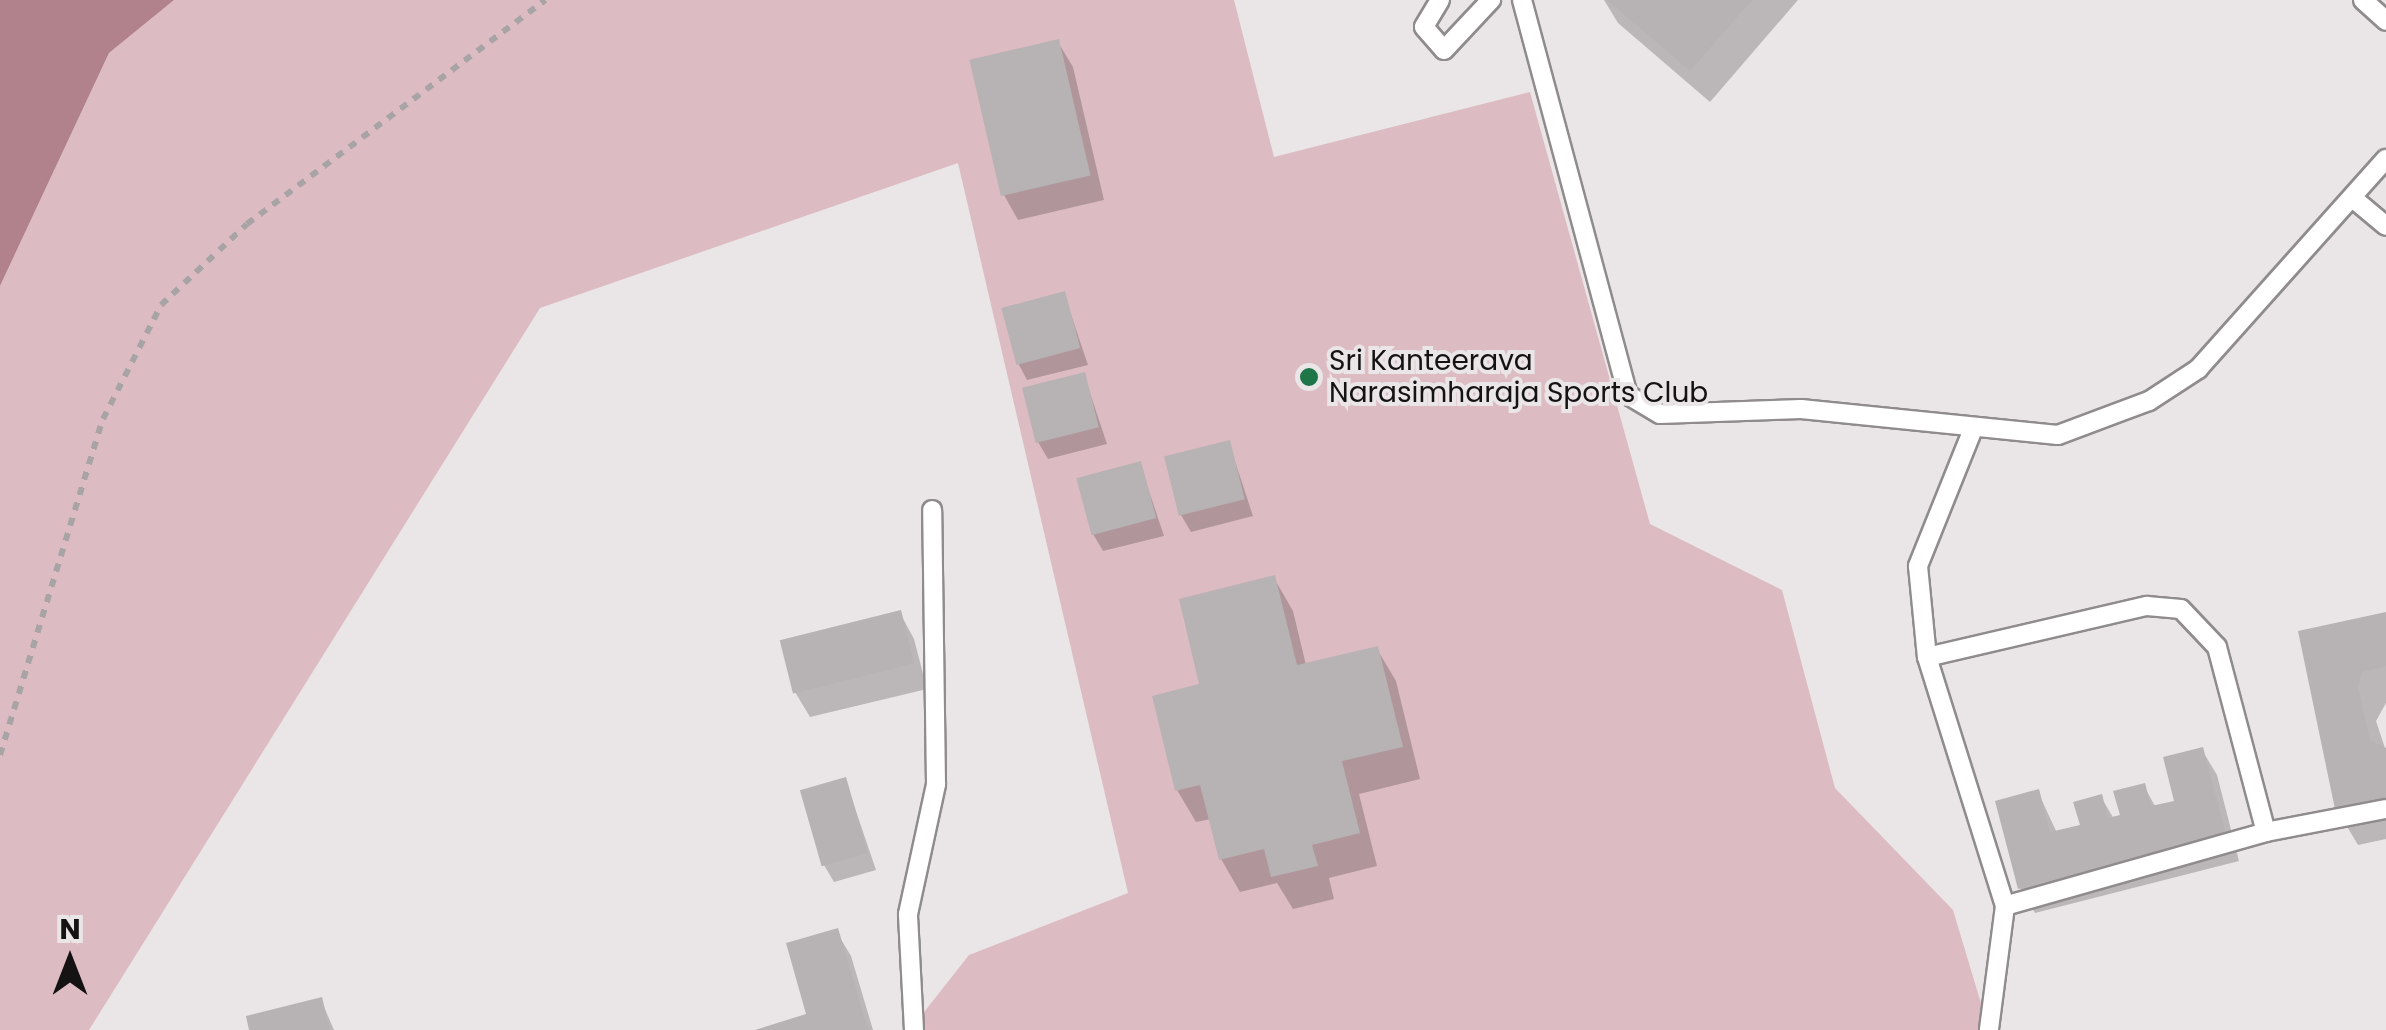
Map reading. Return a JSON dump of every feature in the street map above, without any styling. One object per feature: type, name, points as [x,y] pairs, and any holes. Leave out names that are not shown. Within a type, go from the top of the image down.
[{"type":"lane","points":[[1440,0],[1424,27],[1444,50],[1491,0]]},
{"type":"lane","points":[[1522,0],[1628,395],[1660,414],[1801,409],[2058,435],[2149,401],[2198,369],[2355,200],[2386,159]]},
{"type":"lane","points":[[2362,0],[2386,21]]},
{"type":"lane","points":[[2355,200],[2386,226]]},
{"type":"lane","points":[[1973,428],[1918,566],[1928,657],[2005,906],[1989,1030]]},
{"type":"lane","points":[[914,1030],[908,914],[936,784],[932,510]]},
{"type":"lane","points":[[1928,657],[2147,606],[2181,609],[2217,647],[2266,832]]},
{"type":"lane","points":[[2005,906],[2266,832],[2386,808]]},
{"type":"path","points":[[0,755],[102,419],[161,305],[247,224],[545,0]]},
{"type":"shaded area","points":[[0,0],[174,0],[109,53],[0,286]]},
{"type":"shaded area","points":[[174,0],[1234,0],[1274,157],[1530,92],[1650,524],[1782,590],[1835,788],[1953,910],[1989,1030],[910,1030],[969,955],[1128,893],[958,163],[540,308],[89,1030],[0,1030],[0,286],[109,53]]},
{"type":"building","points":[[1607,0],[1752,0],[1690,71]]},
{"type":"building","points":[[1059,39],[1090,175],[1001,196],[969,60]]},
{"type":"building","points":[[1065,291],[1080,348],[1017,365],[1001,308]]},
{"type":"building","points":[[1085,372],[1099,427],[1036,443],[1022,388]]},
{"type":"building","points":[[1230,440],[1245,499],[1179,516],[1164,456]]},
{"type":"building","points":[[1141,461],[1156,518],[1092,535],[1076,478]]},
{"type":"building","points":[[1275,575],[1297,665],[1378,646],[1403,747],[1342,761],[1360,833],[1312,845],[1318,866],[1271,877],[1264,849],[1219,860],[1200,785],[1175,791],[1152,696],[1199,684],[1179,599]]},
{"type":"building","points":[[901,610],[914,663],[793,694],[780,640]]},
{"type":"building","points":[[2386,612],[2386,666],[2362,672],[2358,687],[2370,740],[2386,748],[2386,803],[2336,814],[2298,631]]},
{"type":"building","points":[[2203,747],[2226,835],[2018,889],[1995,801],[2039,789],[2050,832],[2080,825],[2073,802],[2102,794],[2108,818],[2120,815],[2113,791],[2145,783],[2151,806],[2174,801],[2163,757]]},
{"type":"building","points":[[846,777],[868,853],[822,866],[800,790]]},
{"type":"building","points":[[838,928],[868,1030],[755,1030],[806,1014],[786,943]]},
{"type":"building","points":[[322,997],[330,1030],[249,1030],[246,1016]]},
{"type":"place","name":"Sri Kanteerava Narasimharaja Sports Club","points":[[1309,377]]}]
